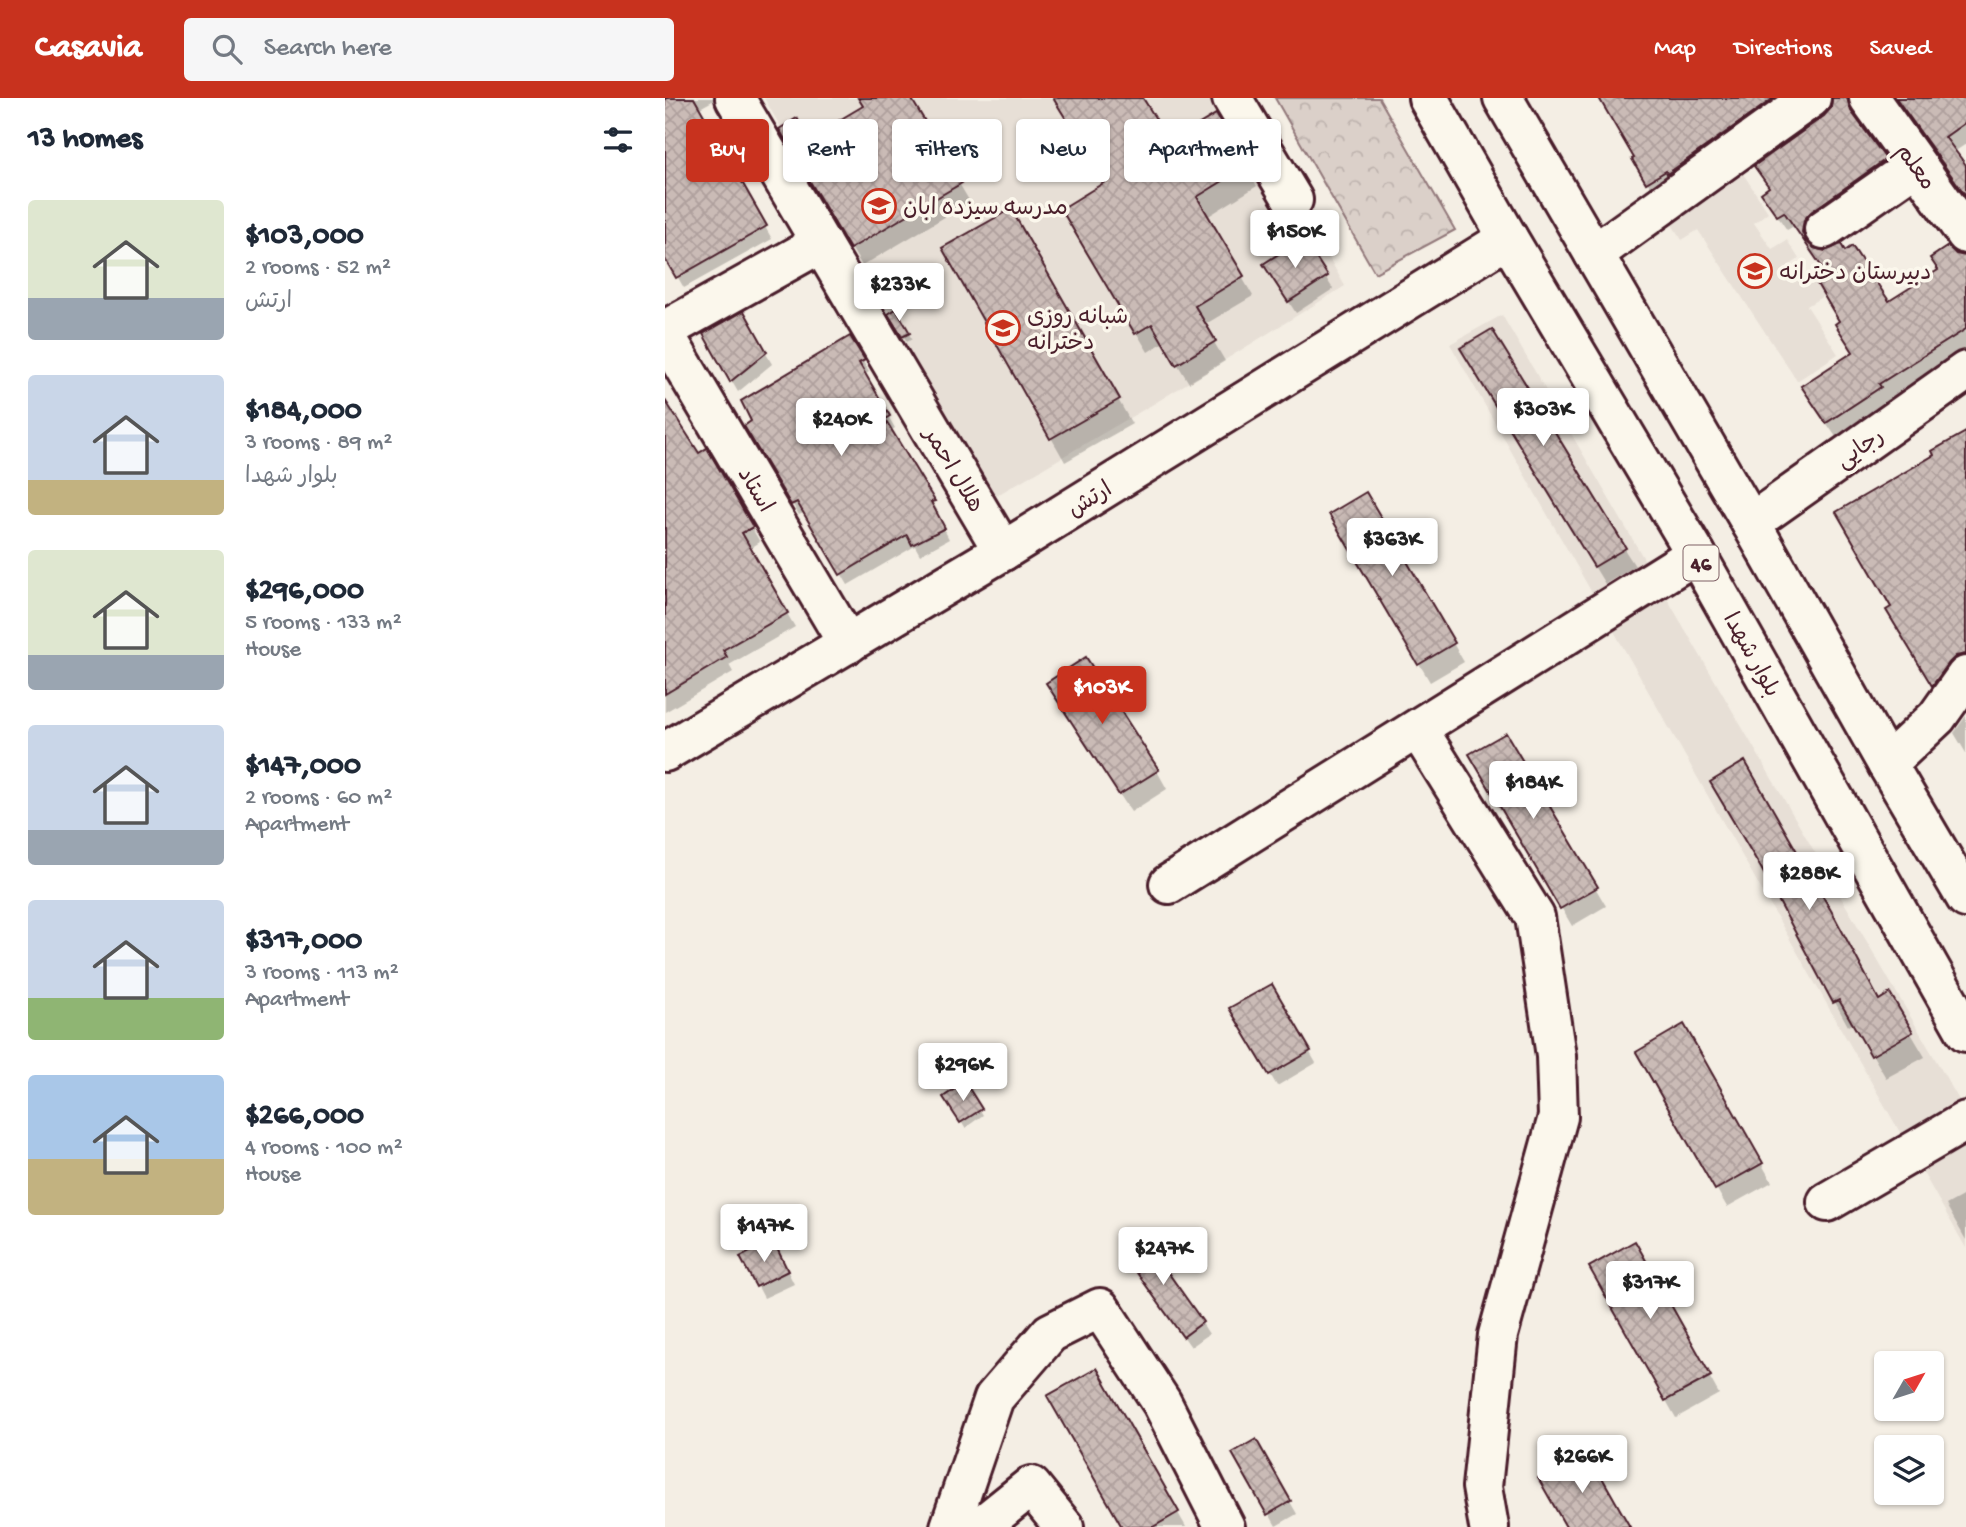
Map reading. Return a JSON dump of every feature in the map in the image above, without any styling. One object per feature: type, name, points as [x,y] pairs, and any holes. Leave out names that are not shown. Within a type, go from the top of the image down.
[{"type":"street","name":"هلال احمر","points":[[735,98],[1003,551]]},
{"type":"street","points":[[1232,98],[1293,200]]},
{"type":"street","name":"بلوار شهدا","points":[[1428,98],[1696,554],[1966,1032]]},
{"type":"street","points":[[1503,98],[1966,898]]},
{"type":"street","points":[[1594,254],[1811,98]]},
{"type":"street","name":"معلم","points":[[1869,98],[1966,234]]},
{"type":"street","points":[[1824,229],[1916,165]]},
{"type":"street","name":"ارتش","points":[[665,752],[1003,551],[1508,237]]},
{"type":"street","points":[[665,330],[821,243]]},
{"type":"street","name":"استاد","points":[[665,335],[848,643]]},
{"type":"street","name":"رجایی","points":[[1751,523],[1966,371]]},
{"type":"street","points":[[1169,884],[1696,554]]},
{"type":"street","points":[[1887,764],[1937,717],[1966,676]]},
{"type":"street","points":[[1417,729],[1535,917],[1556,1056],[1558,1117],[1498,1335],[1482,1487],[1489,1527]]},
{"type":"street","points":[[1827,1202],[1966,1121]]},
{"type":"street","points":[[950,1527],[994,1398],[1050,1333],[1100,1308],[1162,1403],[1225,1527]]},
{"type":"street","points":[[980,1527],[1031,1486],[1064,1527]]},
{"type":"shaded area","points":[[764,98],[1240,98],[1242,101],[1214,119],[1124,119],[1124,182],[1211,182],[1214,187],[1222,182],[1281,182],[1281,174],[1345,286],[1155,403],[994,497],[812,182],[878,182],[878,119],[783,119],[783,131]]},
{"type":"shaded area","name":"دبیرستان دخترانه","points":[[1738,166],[1768,212],[1754,223],[1772,249],[1787,240],[1799,259],[1784,269],[1793,283],[1809,274],[1823,296],[1807,306],[1838,354],[1797,381],[1698,230],[1682,240],[1665,214]]},
{"type":"shaded area","points":[[1502,315],[1966,1112],[1966,1248],[1450,344]]},
{"type":"green space","points":[[1275,98],[1379,98],[1455,230],[1375,273]]},
{"type":"building","points":[[665,98],[694,98],[706,119],[686,119],[686,182],[742,182],[767,226],[676,278],[665,259]]},
{"type":"building","points":[[858,98],[911,98],[924,119],[892,119],[892,182],[962,183],[850,249],[810,182],[878,182],[878,119],[841,119],[863,106]]},
{"type":"building","points":[[1053,98],[1143,98],[1156,119],[1124,119],[1124,182],[1221,182],[1197,197],[1244,276],[1195,306],[1216,341],[1176,365],[1152,324],[1135,334],[1061,209],[1105,182],[1110,182],[1110,119],[1066,119]]},
{"type":"building","points":[[1599,98],[1774,98],[1667,174],[1666,171],[1646,183]]},
{"type":"building","points":[[1832,98],[1847,98],[1851,111],[1886,159],[1811,212],[1804,220],[1802,232],[1806,241],[1814,248],[1825,251],[1841,244],[1845,251],[1852,246],[1889,301],[1938,270],[1930,258],[1948,246],[1956,254],[1966,256],[1966,329],[1879,384],[1881,387],[1826,423],[1801,386],[1853,352],[1835,324],[1839,321],[1813,277],[1824,270],[1784,212],[1777,216],[1761,193],[1769,187],[1754,166],[1824,116],[1831,108]]},
{"type":"building","points":[[1896,98],[1966,98],[1966,122],[1945,137],[1966,165],[1966,196]]},
{"type":"building","points":[[1011,209],[1120,399],[1050,439],[942,248]]},
{"type":"building","points":[[1303,238],[1328,276],[1288,302],[1263,264]]},
{"type":"building","points":[[896,309],[910,333],[902,337],[888,314]]},
{"type":"building","points":[[744,311],[767,352],[730,382],[703,334]]},
{"type":"building","points":[[1492,329],[1626,548],[1594,567],[1460,348]]},
{"type":"building","points":[[850,336],[865,360],[859,363],[890,416],[885,419],[935,501],[931,502],[945,528],[912,545],[907,535],[840,575],[797,502],[791,505],[744,426],[751,421],[741,401]]},
{"type":"building","points":[[665,400],[699,453],[707,448],[753,527],[742,533],[788,613],[723,650],[727,657],[665,694]]},
{"type":"building","points":[[1966,432],[1966,654],[1956,656],[1932,686],[1886,610],[1891,607],[1836,512],[1934,455],[1932,451]]},
{"type":"building","points":[[1366,492],[1455,643],[1418,665],[1329,514]]},
{"type":"building","points":[[1086,657],[1159,770],[1119,795],[1046,683]]},
{"type":"building","points":[[1506,733],[1598,887],[1560,909],[1469,754]]},
{"type":"building","points":[[1745,761],[1879,1000],[1890,993],[1913,1032],[1871,1056],[1839,1000],[1833,1003],[1761,868],[1710,782]]},
{"type":"building","points":[[1272,984],[1311,1051],[1269,1075],[1229,1008]]},
{"type":"building","points":[[1684,1024],[1763,1163],[1715,1190],[1636,1052]]},
{"type":"building","points":[[965,1082],[982,1109],[960,1123],[943,1097]]},
{"type":"building","points":[[1143,1237],[1203,1322],[1183,1337],[1122,1252]]},
{"type":"building","points":[[773,1240],[788,1271],[756,1287],[740,1257]]},
{"type":"building","points":[[1635,1241],[1711,1376],[1665,1401],[1589,1267]]},
{"type":"building","points":[[1097,1368],[1179,1512],[1153,1527],[1122,1527],[1047,1396]]},
{"type":"building","points":[[1256,1439],[1291,1501],[1267,1515],[1232,1453]]},
{"type":"building","points":[[1587,1451],[1630,1527],[1566,1527],[1538,1478]]},
{"type":"place","name":"مدرسه سیزده ابان","points":[[879,206]]},
{"type":"place","name":"دبیرستان دخترانه","points":[[1755,271]]},
{"type":"place","name":"شبانه روزی دخترانه","points":[[1003,328]]}]
